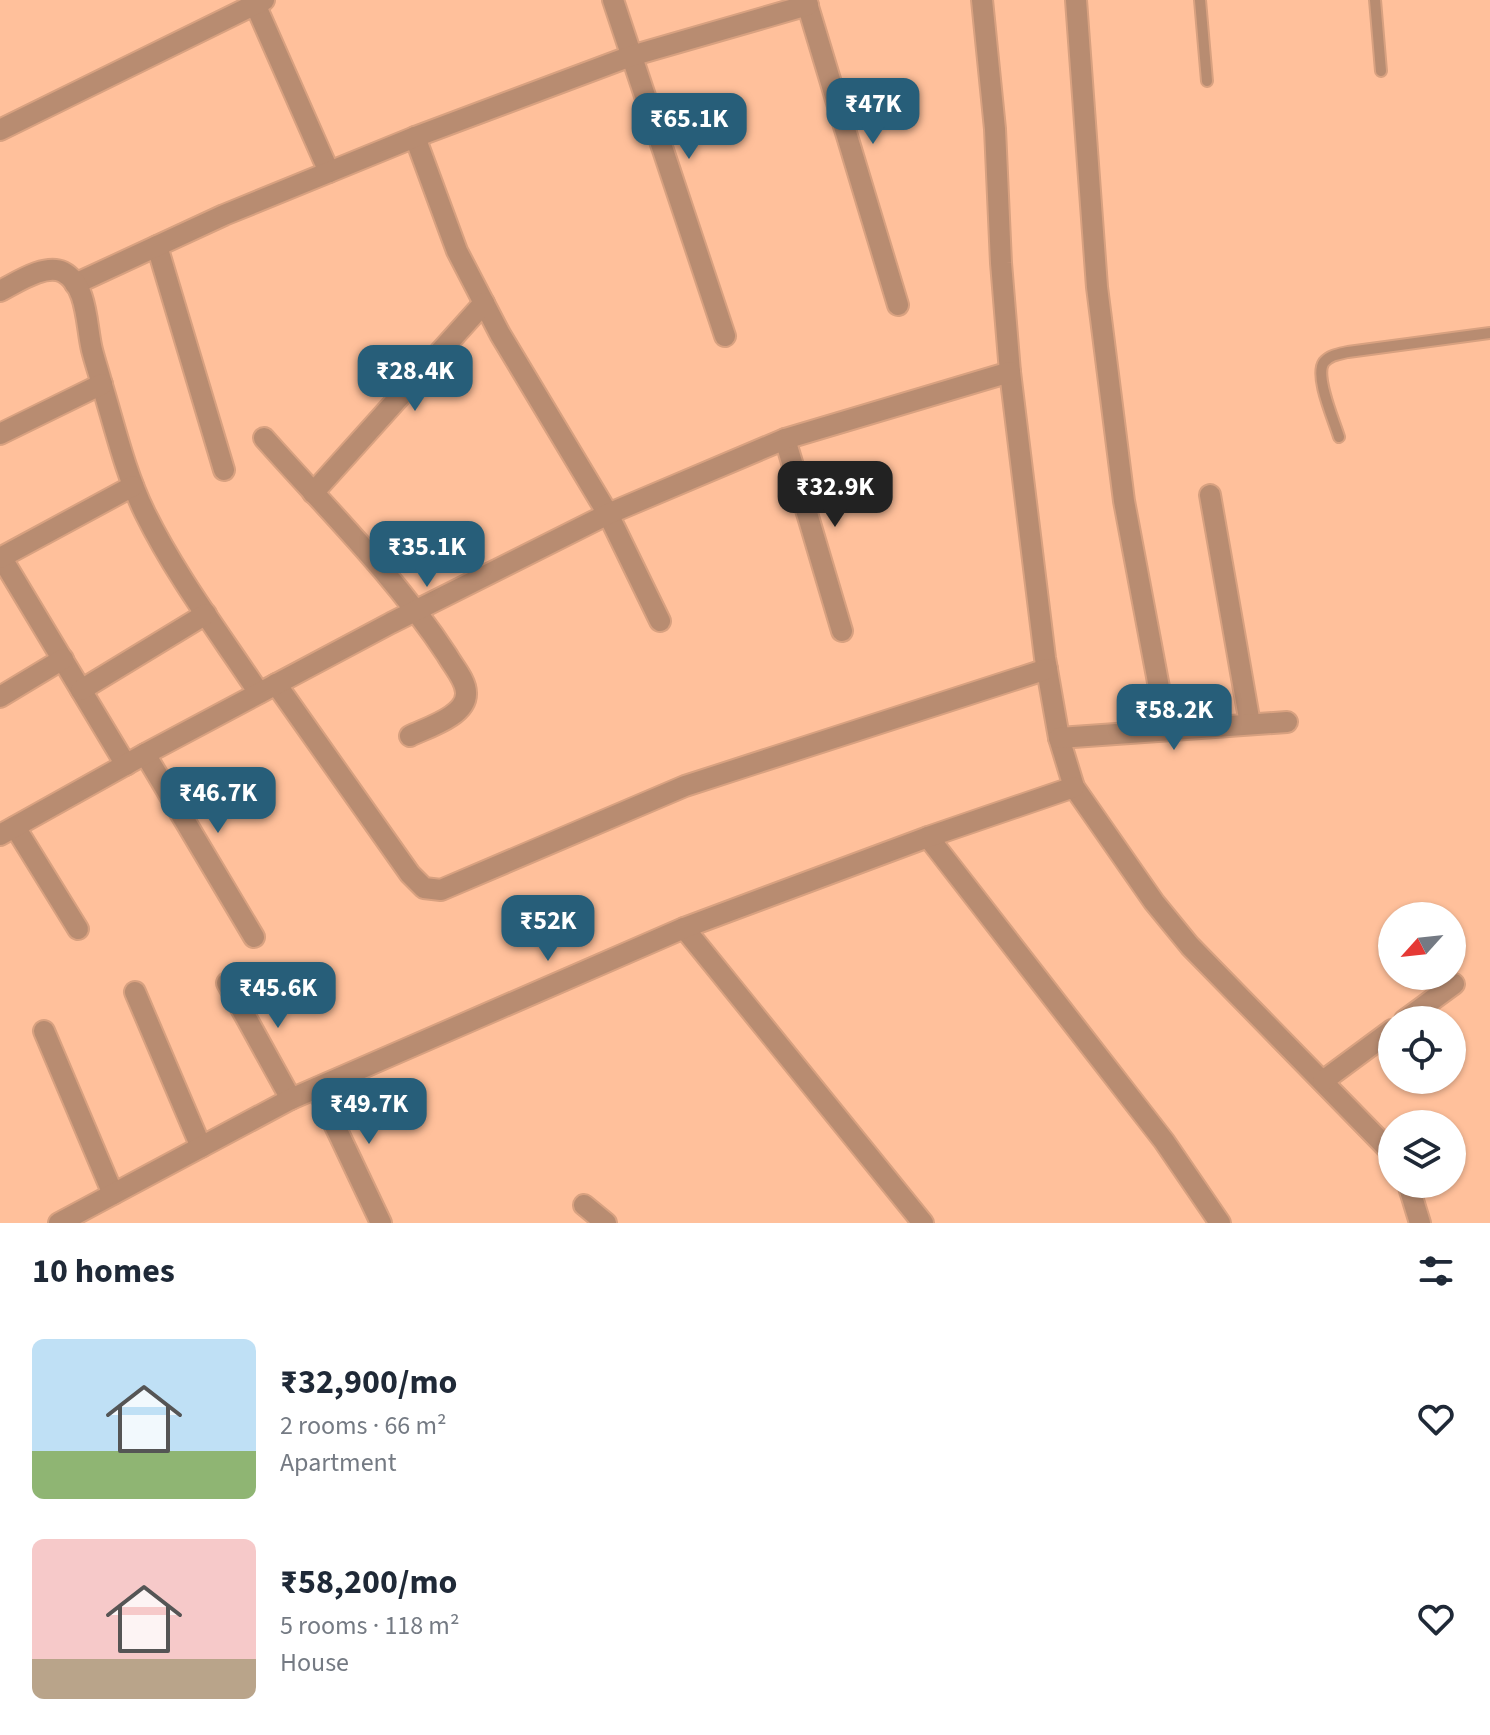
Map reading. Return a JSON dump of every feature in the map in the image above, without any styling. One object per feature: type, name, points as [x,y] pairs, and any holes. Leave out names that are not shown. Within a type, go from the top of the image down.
[{"type":"street","points":[[613,0],[725,336]]},
{"type":"street","points":[[982,0],[995,129],[1010,372],[1047,669],[1059,738],[1074,787],[1154,902],[1190,946],[1378,1138]]},
{"type":"street","points":[[1076,0],[1097,287],[1108,379],[1124,501],[1167,730]]},
{"type":"street","points":[[0,130],[260,2],[329,172]]},
{"type":"street","points":[[75,284],[224,215],[415,137],[631,56],[807,3],[898,305]]},
{"type":"street","points":[[415,137],[457,251],[484,303],[608,514],[660,621]]},
{"type":"street","points":[[157,246],[224,470]]},
{"type":"street","points":[[0,291],[51,270],[63,272],[75,284],[83,300],[91,348],[133,486],[145,513],[206,614],[424,888],[441,890],[685,786],[1047,669]]},
{"type":"street","points":[[313,493],[484,303]]},
{"type":"street","points":[[78,929],[7,831],[417,610],[608,514],[785,439],[1010,372]]},
{"type":"street","points":[[0,434],[102,384]]},
{"type":"street","points":[[264,438],[417,610],[460,675],[466,693],[463,706],[452,715],[410,736]]},
{"type":"street","points":[[785,439],[842,631]]},
{"type":"street","points":[[126,765],[1,557],[133,486]]},
{"type":"street","points":[[1210,495],[1250,724]]},
{"type":"street","points":[[81,690],[206,614]]},
{"type":"street","points":[[0,697],[63,659]]},
{"type":"street","points":[[1059,738],[1287,722]]},
{"type":"street","points":[[145,754],[254,937]]},
{"type":"street","points":[[59,1223],[291,1099],[684,928],[928,837],[1074,787]]},
{"type":"street","points":[[928,837],[1164,1141],[1220,1223]]},
{"type":"street","points":[[684,928],[923,1223]]},
{"type":"street","points":[[227,983],[291,1099]]},
{"type":"street","points":[[1424,1006],[1446,990]]},
{"type":"street","points":[[135,992],[201,1147]]},
{"type":"street","points":[[44,1031],[113,1194]]},
{"type":"street","points":[[1323,1081],[1378,1040]]},
{"type":"street","points":[[317,1088],[381,1223]]},
{"type":"street","points":[[1412,1198],[1420,1223]]},
{"type":"street","points":[[584,1205],[606,1223]]},
{"type":"lane","points":[[1200,0],[1207,81]]},
{"type":"lane","points":[[1375,0],[1381,71]]},
{"type":"lane","points":[[1339,437],[1321,379],[1322,366],[1327,359],[1348,352],[1490,333]]}]
